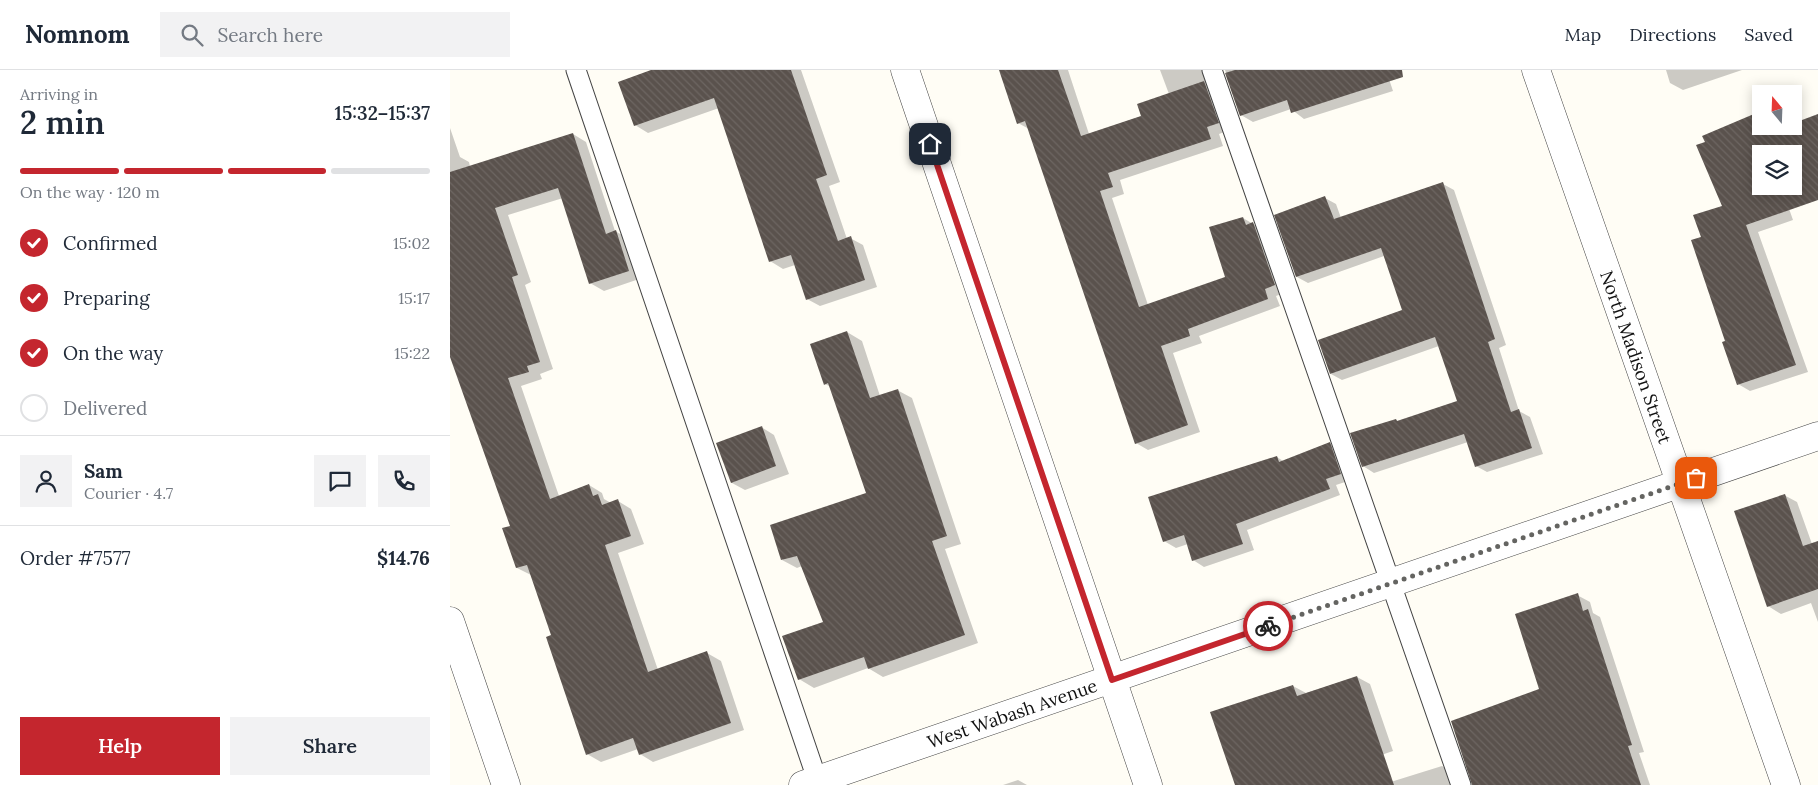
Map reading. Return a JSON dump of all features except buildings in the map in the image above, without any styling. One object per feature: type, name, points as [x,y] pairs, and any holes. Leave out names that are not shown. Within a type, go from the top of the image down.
[{"type":"street","points":[[905,70],[1148,785]]},
{"type":"street","name":"North Madison Street","points":[[1536,70],[1679,484],[1786,785]]},
{"type":"street","name":"West Wabash Avenue","points":[[813,783],[1818,436]]},
{"type":"street","points":[[450,621],[506,785]]},
{"type":"lane","points":[[576,70],[813,783]]},
{"type":"lane","points":[[1212,70],[1461,785]]},
{"type":"way so far","points":[[1268,626],[1696,478]]},
{"type":"route","points":[[930,144],[1112,680],[1268,626]]}]
